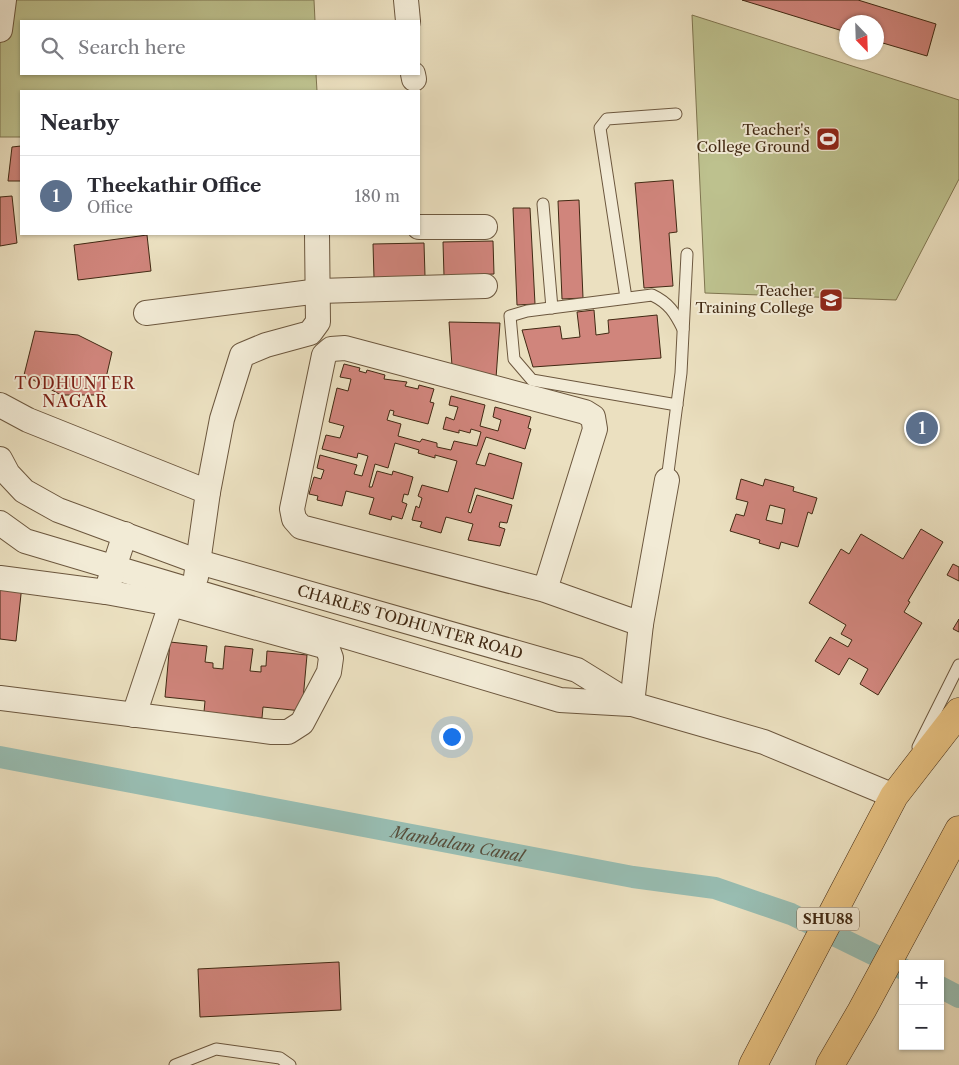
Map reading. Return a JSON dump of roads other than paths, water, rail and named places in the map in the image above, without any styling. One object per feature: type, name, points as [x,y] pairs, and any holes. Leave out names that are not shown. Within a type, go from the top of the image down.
[{"type":"main road","name":"SHU88","points":[[753,1065],[894,796],[959,712]]},
{"type":"main road","points":[[830,1065],[862,1010],[959,830]]},
{"type":"street","points":[[0,30],[4,0]]},
{"type":"street","points":[[406,0],[408,20]]},
{"type":"street","points":[[420,227],[485,227]]},
{"type":"street","points":[[193,591],[199,562],[208,492],[222,419],[242,355],[266,345],[310,333],[318,322],[317,235]]},
{"type":"street","points":[[146,313],[319,290],[485,286]]},
{"type":"street","points":[[545,590],[595,428],[593,417],[585,412],[345,348],[331,349],[324,355],[292,509],[301,527],[545,590],[641,624]]},
{"type":"street","points":[[0,405],[28,420],[208,492]]},
{"type":"street","name":"CHARLES TODHUNTER ROAD","points":[[0,459],[8,474],[24,491],[58,510],[199,562],[577,670],[632,704],[764,742],[894,796]]},
{"type":"street","points":[[0,523],[25,541],[560,700],[632,704],[641,624],[667,480]]},
{"type":"street","points":[[106,592],[125,534]]},
{"type":"street","points":[[0,578],[106,592],[171,604],[327,648],[331,658],[329,672],[302,723],[288,732],[272,732],[0,698]]},
{"type":"street","points":[[134,715],[171,604]]},
{"type":"street","points":[[439,664],[444,633]]},
{"type":"lane","points":[[626,298],[600,128],[607,119],[620,116],[676,114]]},
{"type":"lane","points":[[543,204],[552,308]]},
{"type":"lane","points":[[667,480],[677,405],[687,254]]},
{"type":"lane","points":[[677,405],[532,380],[514,359],[510,316],[527,310],[652,295],[664,300],[674,310],[683,329]]},
{"type":"lane","points":[[894,796],[959,665]]},
{"type":"lane","points":[[175,1065],[216,1049],[280,1058],[290,1065]]},
{"type":"waterway","name":"Mambalam Canal","points":[[0,757],[633,877],[715,888],[791,914],[899,967]]},
{"type":"waterway","name":"Mambalam Canal","points":[[944,989],[959,997]]},
{"type":"place","name":"Teacher's College Ground","points":[[828,139]]},
{"type":"place","name":"Teacher Training College","points":[[831,300]]},
{"type":"place","name":"Theekathir Office","points":[[922,428]]},
{"type":"district","name":"TODHUNTER NAGAR","points":[[75,392]]}]
